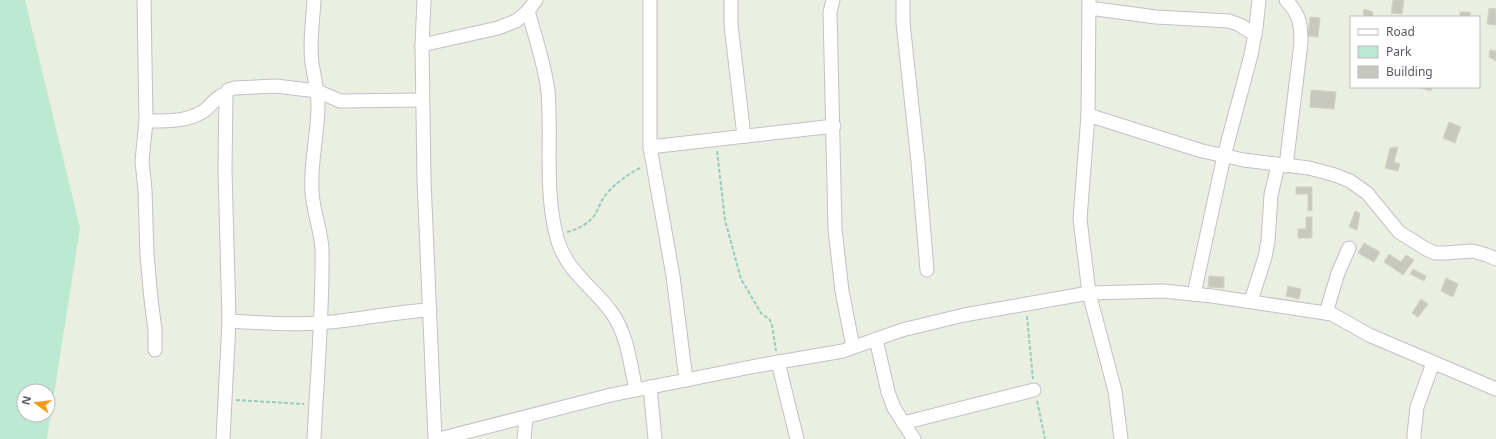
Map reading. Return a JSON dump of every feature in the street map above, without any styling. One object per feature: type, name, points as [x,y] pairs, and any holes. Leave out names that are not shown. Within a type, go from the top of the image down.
[{"type":"street","points":[[134,0],[144,26]]},
{"type":"street","points":[[144,0],[146,122],[142,161],[145,190],[148,263],[155,330],[155,350]]},
{"type":"street","points":[[314,0],[311,41],[312,63],[317,91],[317,130],[311,183],[312,203],[322,246],[314,439]]},
{"type":"street","points":[[424,0],[422,45],[424,180],[435,439]]},
{"type":"street","points":[[422,45],[498,28],[516,21],[528,11],[536,0]]},
{"type":"street","points":[[650,0],[650,147],[673,276],[686,380]]},
{"type":"street","points":[[732,0],[731,25],[744,136]]},
{"type":"street","points":[[903,0],[903,23],[928,270]]},
{"type":"street","points":[[1194,294],[1224,156],[1247,74],[1255,35],[1258,0]]},
{"type":"street","points":[[1251,301],[1265,258],[1268,241],[1271,195],[1282,165],[1301,43],[1301,27],[1298,14],[1286,0]]},
{"type":"street","points":[[831,4],[835,229],[842,291],[853,347]]},
{"type":"street","points":[[1121,439],[1115,391],[1090,293],[1080,219],[1088,115],[1089,4],[1156,17],[1229,21],[1240,25],[1255,35]]},
{"type":"street","points":[[528,11],[548,90],[550,141],[549,179],[551,209],[556,235],[564,257],[573,270],[602,300],[620,326],[627,347],[636,390]]},
{"type":"street","points":[[146,122],[169,121],[197,115],[205,110],[220,96],[226,94],[228,90],[235,88],[276,86],[317,91],[340,101],[422,100]]},
{"type":"street","points":[[223,439],[229,321],[225,169],[226,94]]},
{"type":"street","points":[[1088,115],[1202,151],[1224,156],[1309,168],[1335,175],[1350,181],[1367,193],[1399,232],[1426,249],[1440,253],[1472,251],[1496,259]]},
{"type":"street","points":[[650,147],[834,126]]},
{"type":"street","points":[[1326,313],[1338,274],[1349,248]]},
{"type":"street","points":[[439,439],[526,418],[611,395],[778,362],[843,351],[910,328],[964,315],[1090,293],[1163,291],[1251,301],[1332,314],[1369,335],[1496,389]]},
{"type":"street","points":[[229,321],[280,324],[320,323],[408,311],[430,310]]},
{"type":"street","points":[[876,339],[888,392],[894,408],[914,439]]},
{"type":"street","points":[[778,362],[797,439]]},
{"type":"street","points":[[1414,439],[1417,407],[1433,363]]},
{"type":"street","points":[[650,388],[655,439]]},
{"type":"street","points":[[903,423],[1034,390]]},
{"type":"street","points":[[524,439],[526,418]]},
{"type":"path","points":[[716,140],[725,220],[741,279],[761,312],[770,320],[778,362]]},
{"type":"path","points":[[556,235],[572,231],[589,221],[594,216],[605,196],[623,178],[653,162]]},
{"type":"path","points":[[1025,304],[1034,390],[1045,439]]},
{"type":"path","points":[[225,400],[316,405]]},
{"type":"green space","points":[[0,0],[25,0],[80,228],[56,383],[16,383],[16,423],[50,423],[47,439],[0,439]]},
{"type":"building","points":[[1393,0],[1404,0],[1402,14],[1391,13]]},
{"type":"building","points":[[1489,8],[1496,9],[1496,25],[1487,24]]},
{"type":"building","points":[[1364,9],[1373,12],[1372,16],[1365,16],[1363,14]]},
{"type":"building","points":[[1460,12],[1470,12],[1470,16],[1460,16]]},
{"type":"building","points":[[1310,17],[1320,18],[1318,37],[1308,36]]},
{"type":"building","points":[[1490,50],[1496,51],[1496,61],[1489,57]]},
{"type":"building","points":[[1420,88],[1432,88],[1431,91]]},
{"type":"building","points":[[1311,90],[1336,92],[1334,109],[1310,107]]},
{"type":"building","points":[[1449,122],[1461,127],[1455,143],[1443,138]]},
{"type":"building","points":[[1398,147],[1394,162],[1400,164],[1398,171],[1385,168],[1390,148]]},
{"type":"building","points":[[1296,187],[1312,187],[1312,210],[1308,211],[1308,194],[1296,194]]},
{"type":"building","points":[[1355,211],[1360,213],[1357,230],[1349,227]]},
{"type":"building","points":[[1306,217],[1312,217],[1312,238],[1298,238],[1298,229],[1306,229]]},
{"type":"building","points":[[1364,243],[1380,252],[1374,262],[1358,253]]},
{"type":"building","points":[[1389,254],[1401,262],[1406,255],[1414,260],[1403,275],[1384,262]]},
{"type":"building","points":[[1413,269],[1426,276],[1424,281],[1410,274]]},
{"type":"building","points":[[1209,276],[1224,277],[1224,288],[1208,287]]},
{"type":"building","points":[[1446,278],[1458,284],[1453,297],[1441,291]]},
{"type":"building","points":[[1288,286],[1301,289],[1299,299],[1286,296]]},
{"type":"building","points":[[1421,299],[1428,304],[1418,317],[1412,313]]}]
